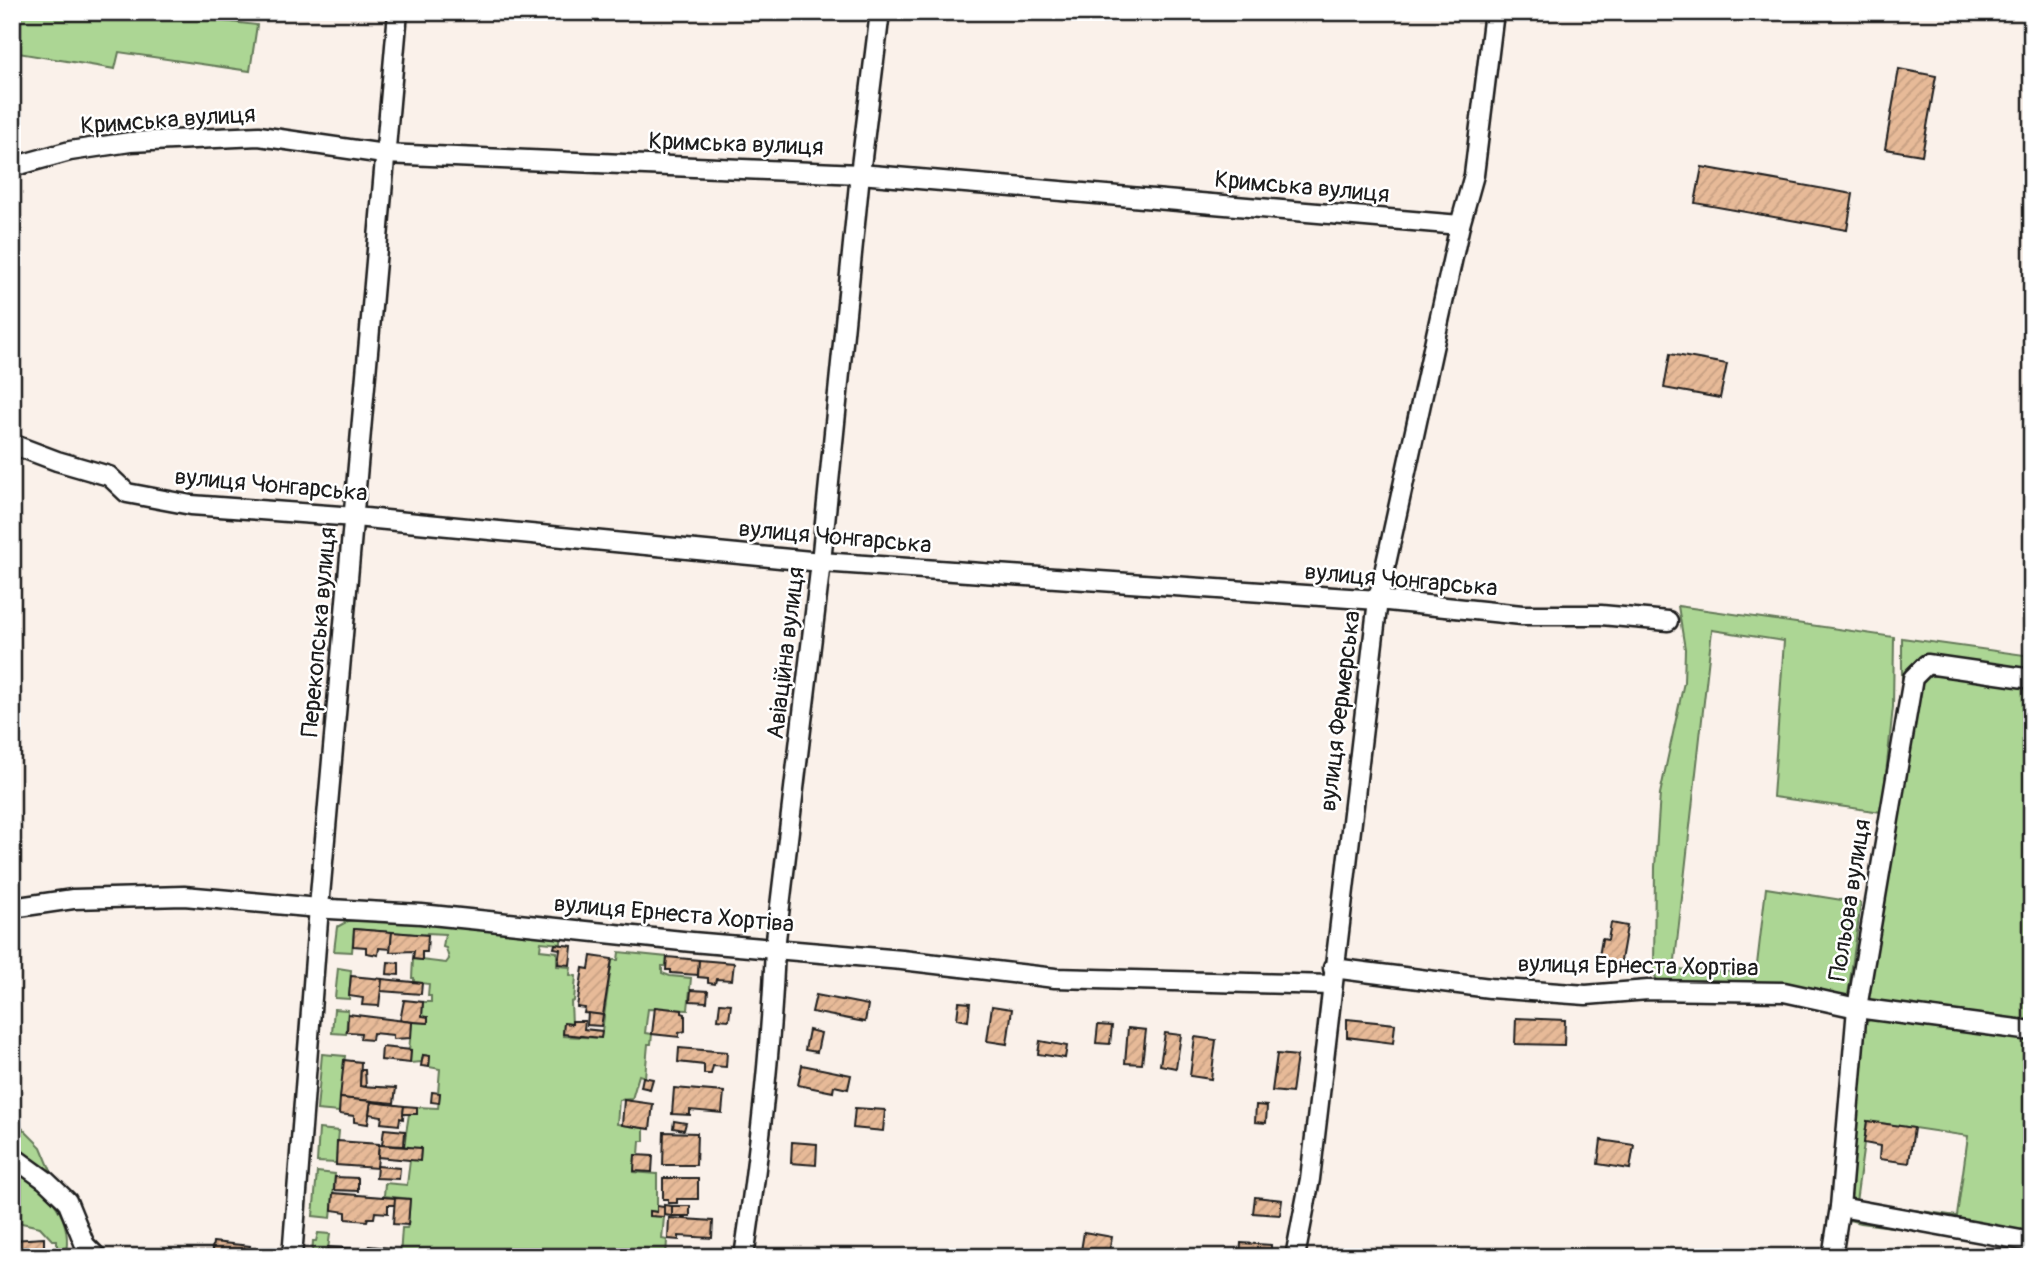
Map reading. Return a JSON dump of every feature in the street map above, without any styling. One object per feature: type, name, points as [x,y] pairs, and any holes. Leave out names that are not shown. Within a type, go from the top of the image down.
[{"type":"street","name":"Перекопська вулиця","points":[[292,1257],[319,907],[398,12]]},
{"type":"street","name":"Авіаційна вулиця","points":[[744,1257],[773,1003],[775,948],[821,562],[860,174],[880,12]]},
{"type":"street","name":"вулиця Фермерська","points":[[1295,1257],[1310,1179],[1378,600],[1460,225],[1474,175],[1494,12]]},
{"type":"street","name":"Кримська вулиця","points":[[12,167],[70,151],[130,142],[259,136],[384,154],[860,174],[1460,225]]},
{"type":"street","name":"вулиця Чонгарська","points":[[12,444],[109,476],[127,493],[191,505],[355,517],[821,562],[1378,600],[1522,615],[1601,615],[1668,621]]},
{"type":"street","name":"Польова вулиця","points":[[1832,1257],[1840,1207],[1857,1008],[1913,678],[1927,664],[2032,679]]},
{"type":"street","name":"вулиця Ернеста Хортіва","points":[[12,908],[73,899],[184,896],[433,915],[1055,978],[1333,976],[1586,995],[1648,990],[1784,992],[1857,1008],[2032,1031]]},
{"type":"street","points":[[12,1156],[45,1180],[67,1201],[85,1245],[97,1257]]},
{"type":"street","points":[[1840,1207],[2032,1242]]},
{"type":"green space","points":[[12,12],[163,12],[257,25],[250,71],[119,52],[115,69],[12,52]]},
{"type":"green space","points":[[1678,606],[1894,637],[1893,707],[1882,812],[1773,797],[1784,641],[1712,630],[1674,969],[1756,973],[1766,888],[1861,903],[1848,995],[1845,999],[1662,984],[1656,979],[1655,867],[1660,794],[1684,682],[1685,649]]},
{"type":"green space","points":[[1902,638],[2032,656],[2032,681],[1941,669],[1902,681]]},
{"type":"green space","points":[[1924,676],[2032,688],[2032,1028],[1862,1003],[1901,708]]},
{"type":"green space","points":[[364,920],[561,936],[561,944],[541,942],[540,950],[557,952],[557,966],[571,967],[570,975],[576,976],[574,1001],[571,1002],[572,1024],[564,1023],[563,1036],[601,1038],[612,960],[618,960],[619,952],[667,957],[662,973],[691,978],[688,1010],[648,1009],[645,1033],[652,1034],[651,1044],[648,1044],[645,1077],[639,1075],[632,1099],[619,1100],[617,1124],[644,1128],[644,1141],[640,1141],[639,1155],[635,1155],[634,1172],[657,1174],[657,1212],[651,1211],[664,1217],[662,1239],[667,1240],[666,1257],[400,1257],[402,1228],[407,1228],[408,1225],[410,1199],[384,1196],[385,1183],[407,1185],[410,1160],[420,1160],[421,1149],[404,1146],[409,1114],[417,1114],[417,1107],[438,1108],[440,1093],[440,1069],[429,1067],[430,1056],[423,1055],[422,1062],[410,1063],[412,1022],[428,1023],[428,1018],[422,1016],[423,1002],[431,1002],[431,996],[428,996],[429,984],[414,982],[412,978],[413,959],[446,963],[449,959],[446,948],[443,947],[445,934],[354,929],[352,952],[334,951],[337,927],[348,921]]},
{"type":"green space","points":[[338,968],[351,970],[349,999],[335,998]]},
{"type":"green space","points":[[334,1009],[348,1010],[346,1034],[332,1033]]},
{"type":"green space","points":[[1877,1017],[2032,1035],[2032,1245],[1861,1223],[1842,1216],[1860,1030],[1869,1020]],"holes":[[[1867,1121],[1968,1136],[1957,1216],[1856,1202]]]},
{"type":"green space","points":[[322,1054],[345,1056],[339,1112],[317,1110]]},
{"type":"green space","points":[[12,1118],[41,1147],[66,1207],[12,1153]]},
{"type":"green space","points":[[319,1129],[339,1131],[336,1163],[317,1162]]},
{"type":"green space","points":[[12,1162],[54,1202],[61,1214],[67,1241],[65,1257],[53,1257],[57,1240],[52,1240],[40,1227],[12,1221]]},
{"type":"green space","points":[[317,1172],[335,1174],[331,1218],[313,1216]]},
{"type":"green space","points":[[318,1233],[330,1234],[327,1257],[312,1257],[313,1241],[316,1241]]},
{"type":"building","points":[[1899,69],[1936,76],[1922,155],[1885,149]]},
{"type":"building","points":[[1702,167],[1853,194],[1847,230],[1695,203]]},
{"type":"building","points":[[1670,354],[1727,364],[1720,398],[1664,388]]},
{"type":"building","points":[[1611,923],[1627,926],[1619,972],[1597,968],[1602,939],[1608,940]]},
{"type":"building","points":[[354,929],[392,932],[391,949],[379,948],[378,955],[366,953],[366,947],[353,946]]},
{"type":"building","points":[[392,932],[428,935],[427,952],[422,952],[422,960],[413,959],[414,951],[390,952]]},
{"type":"building","points":[[555,944],[572,946],[570,965],[558,964],[560,949],[554,948]]},
{"type":"building","points":[[591,956],[612,959],[603,1015],[584,1013],[585,1008],[577,1007],[583,968],[589,969]]},
{"type":"building","points":[[667,957],[699,960],[698,975],[671,973],[671,970],[666,970]]},
{"type":"building","points":[[699,960],[734,963],[732,980],[716,979],[715,984],[708,983],[708,978],[698,977]]},
{"type":"building","points":[[388,962],[399,963],[399,975],[387,974]]},
{"type":"building","points":[[351,976],[382,979],[379,1006],[362,1005],[363,998],[349,996]]},
{"type":"building","points":[[382,979],[422,983],[421,994],[381,991]]},
{"type":"building","points":[[691,990],[708,991],[707,1002],[690,1001]]},
{"type":"building","points":[[816,995],[868,1005],[865,1022],[812,1012]]},
{"type":"building","points":[[404,1000],[423,1002],[422,1016],[428,1017],[428,1023],[400,1021]]},
{"type":"building","points":[[959,1002],[970,1003],[968,1021],[957,1019]]},
{"type":"building","points":[[720,1003],[731,1004],[729,1020],[718,1019]]},
{"type":"building","points":[[992,1006],[1012,1009],[1007,1044],[987,1041]]},
{"type":"building","points":[[655,1007],[682,1010],[685,1014],[685,1031],[679,1033],[679,1037],[652,1034]]},
{"type":"building","points":[[588,1013],[603,1015],[601,1026],[587,1025]]},
{"type":"building","points":[[348,1014],[412,1022],[411,1038],[393,1039],[393,1035],[373,1033],[372,1040],[360,1039],[361,1033],[347,1032]]},
{"type":"building","points":[[1516,1018],[1565,1020],[1564,1045],[1515,1044]]},
{"type":"building","points":[[1347,1019],[1395,1024],[1393,1043],[1347,1037]]},
{"type":"building","points":[[572,1021],[585,1021],[584,1029],[602,1031],[601,1038],[563,1034],[564,1023],[572,1024]]},
{"type":"building","points":[[1098,1025],[1112,1026],[1110,1044],[1096,1043]]},
{"type":"building","points":[[1128,1028],[1146,1030],[1142,1064],[1125,1063]]},
{"type":"building","points":[[809,1030],[821,1033],[817,1052],[805,1050]]},
{"type":"building","points":[[1165,1033],[1181,1035],[1176,1068],[1160,1065]]},
{"type":"building","points":[[1195,1037],[1216,1040],[1211,1079],[1190,1076]]},
{"type":"building","points":[[1040,1041],[1067,1046],[1065,1058],[1038,1054]]},
{"type":"building","points":[[382,1047],[411,1050],[410,1063],[381,1060]]},
{"type":"building","points":[[679,1048],[727,1052],[726,1067],[713,1066],[711,1074],[704,1074],[704,1065],[678,1062]]},
{"type":"building","points":[[1277,1054],[1297,1056],[1292,1093],[1272,1091]]},
{"type":"building","points":[[423,1055],[430,1056],[429,1067],[421,1066]]},
{"type":"building","points":[[344,1060],[361,1062],[360,1086],[396,1088],[394,1103],[340,1098]]},
{"type":"building","points":[[802,1065],[851,1075],[848,1089],[834,1086],[833,1092],[798,1085]]},
{"type":"building","points":[[361,1070],[365,1070],[366,1087],[360,1086]]},
{"type":"building","points":[[643,1077],[653,1079],[650,1089],[641,1087]]},
{"type":"building","points":[[674,1088],[724,1092],[722,1113],[690,1110],[690,1115],[672,1114]]},
{"type":"building","points":[[432,1092],[440,1093],[439,1103],[431,1102]]},
{"type":"building","points":[[340,1098],[371,1101],[368,1124],[354,1122],[354,1116],[339,1114]]},
{"type":"building","points":[[624,1100],[653,1104],[650,1129],[622,1125]]},
{"type":"building","points":[[371,1102],[404,1106],[403,1119],[400,1118],[399,1125],[381,1123],[382,1116],[369,1114]]},
{"type":"building","points":[[1256,1105],[1267,1106],[1266,1123],[1255,1122]]},
{"type":"building","points":[[404,1106],[417,1107],[417,1114],[403,1114]]},
{"type":"building","points":[[855,1108],[885,1110],[883,1131],[853,1128]]},
{"type":"building","points":[[674,1121],[686,1123],[684,1130],[673,1128]]},
{"type":"building","points":[[1867,1121],[1914,1128],[1909,1163],[1879,1159],[1880,1146],[1864,1143]]},
{"type":"building","points":[[384,1129],[405,1131],[404,1146],[382,1145]]},
{"type":"building","points":[[664,1132],[697,1133],[696,1165],[663,1165]]},
{"type":"building","points":[[1601,1140],[1634,1145],[1630,1169],[1598,1164]]},
{"type":"building","points":[[337,1141],[379,1144],[377,1168],[336,1165]]},
{"type":"building","points":[[792,1142],[817,1144],[816,1165],[791,1163]]},
{"type":"building","points":[[379,1145],[421,1148],[420,1161],[378,1157]]},
{"type":"building","points":[[635,1155],[653,1156],[652,1172],[634,1171]]},
{"type":"building","points":[[377,1166],[400,1168],[399,1179],[376,1178]]},
{"type":"building","points":[[335,1177],[358,1178],[358,1191],[334,1190]]},
{"type":"building","points":[[663,1178],[698,1178],[698,1199],[677,1199],[677,1203],[668,1203],[668,1199],[663,1199]]},
{"type":"building","points":[[333,1193],[395,1198],[395,1205],[388,1205],[388,1213],[375,1212],[374,1218],[368,1218],[367,1221],[346,1219],[346,1212],[332,1210]]},
{"type":"building","points":[[1255,1197],[1282,1200],[1280,1215],[1253,1213]]},
{"type":"building","points":[[395,1198],[410,1199],[408,1225],[393,1224]]},
{"type":"building","points":[[664,1205],[672,1206],[672,1216],[664,1215]]},
{"type":"building","points":[[657,1206],[664,1207],[664,1217],[650,1216],[650,1211],[657,1212]]},
{"type":"building","points":[[672,1206],[690,1206],[690,1216],[672,1216]]},
{"type":"building","points":[[669,1218],[713,1221],[712,1238],[679,1236],[679,1240],[668,1239]]},
{"type":"building","points":[[1084,1232],[1112,1237],[1108,1257],[1080,1257]]},
{"type":"building","points":[[44,1238],[44,1252],[12,1253],[12,1240]]},
{"type":"building","points":[[213,1242],[250,1246],[248,1257],[211,1257]]},
{"type":"building","points":[[1241,1243],[1271,1245],[1271,1257],[1240,1257]]},
{"type":"building","points":[[369,1246],[389,1248],[389,1257],[369,1253]]},
{"type":"building","points":[[328,1247],[362,1249],[362,1257],[327,1257]]},
{"type":"building","points":[[1137,1250],[1151,1253],[1151,1257],[1136,1257]]},
{"type":"building","points":[[362,1253],[383,1255],[383,1257],[362,1257]]},
{"type":"building","points":[[1039,1253],[1060,1255],[1038,1257]]}]
